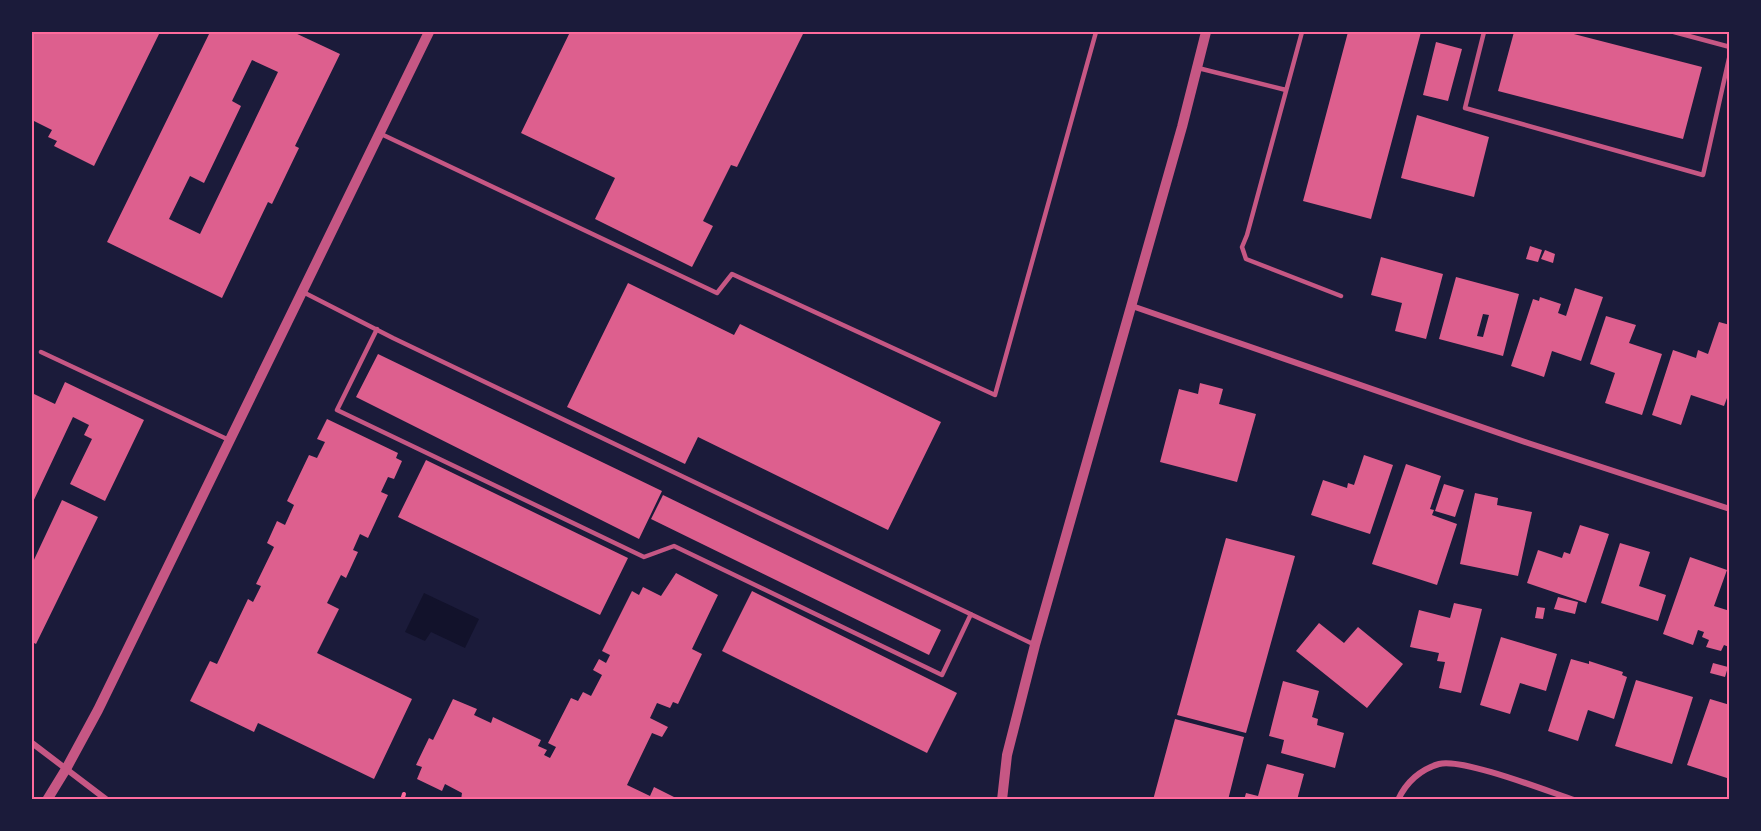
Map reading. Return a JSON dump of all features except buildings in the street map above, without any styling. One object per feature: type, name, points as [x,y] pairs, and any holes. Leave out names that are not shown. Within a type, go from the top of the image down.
[{"type":"street","points":[[47,800],[98,710],[429,32]]},
{"type":"street","points":[[1002,800],[1007,756],[1035,645],[1132,306],[1206,32]]},
{"type":"street","points":[[1132,306],[1528,443],[1730,509]]},
{"type":"street","points":[[32,742],[107,800]]},
{"type":"street","points":[[1398,800],[1402,790],[1418,774],[1440,764],[1465,765],[1574,800]]},
{"type":"lane","points":[[379,133],[717,293],[732,274],[995,395],[1096,32]]},
{"type":"lane","points":[[1302,32],[1242,247],[1246,260],[1341,296]]},
{"type":"lane","points":[[1484,32],[1465,108],[1703,175],[1730,54]]},
{"type":"lane","points":[[1674,32],[1730,47]]},
{"type":"lane","points":[[1196,67],[1286,90]]},
{"type":"lane","points":[[301,291],[1035,645]]},
{"type":"lane","points":[[377,329],[337,410],[644,556],[674,546],[942,675],[971,614]]},
{"type":"lane","points":[[41,352],[230,440]]},
{"type":"path","points":[[402,800],[404,794]]},
{"type":"shaded area","points":[[424,593],[479,619],[465,648],[431,632],[425,641],[405,632]]}]
